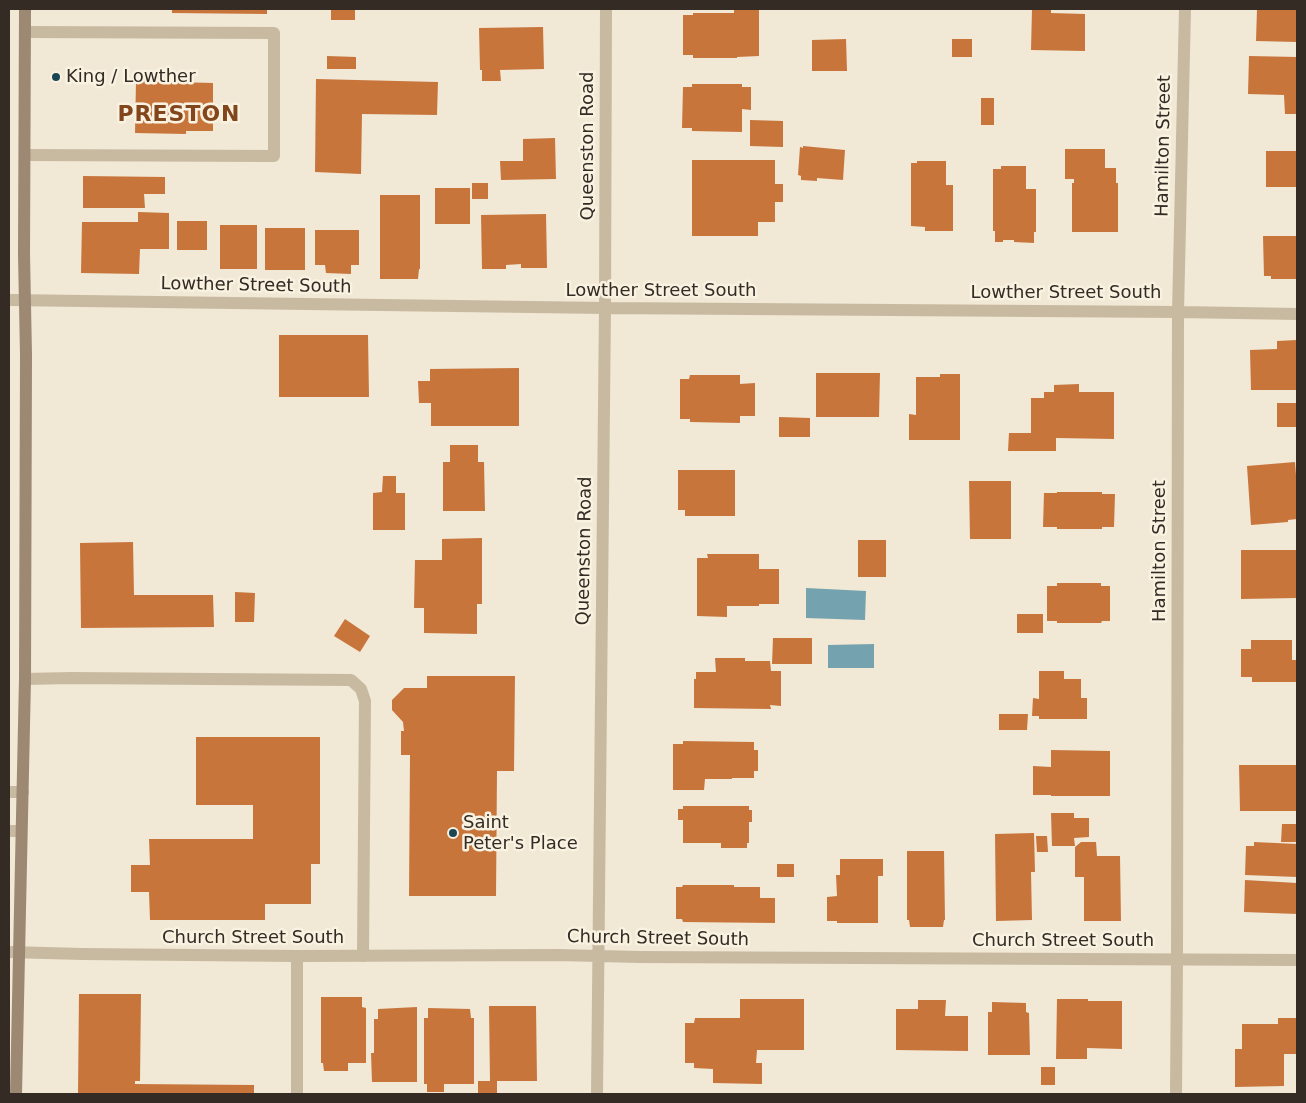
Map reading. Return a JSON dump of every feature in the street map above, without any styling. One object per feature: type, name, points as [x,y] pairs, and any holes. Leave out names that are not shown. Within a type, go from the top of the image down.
[{"type":"main road","points":[[16,1094],[15,831],[23,792],[25,679],[25,9]]},
{"type":"street","name":"Queenston Road","points":[[597,1094],[606,9]]},
{"type":"street","name":"Hamilton Street","points":[[1176,1094],[1178,312],[1185,9]]},
{"type":"street","points":[[24,154],[274,156],[274,33],[25,32]]},
{"type":"street","name":"Lowther Street South","points":[[9,300],[605,308],[1297,314]]},
{"type":"street","points":[[25,679],[351,680],[361,689],[365,701],[363,956]]},
{"type":"street","points":[[9,792],[23,792]]},
{"type":"street","name":"Church Street South","points":[[14,952],[297,956],[558,955],[1297,960]]},
{"type":"street","points":[[297,956],[297,1094]]},
{"type":"water","points":[[806,588],[866,591],[865,620],[806,618]]},
{"type":"water","points":[[874,644],[874,668],[828,668],[828,645]]},
{"type":"building","points":[[172,9],[267,9],[267,14],[172,13]]},
{"type":"building","points":[[331,9],[355,9],[355,20],[331,20]]},
{"type":"building","points":[[734,9],[759,9],[759,56],[693,58],[693,55],[683,55],[683,15],[693,15],[693,13],[734,13]]},
{"type":"building","points":[[1032,9],[1051,9],[1051,13],[1085,14],[1085,51],[1031,50]]},
{"type":"building","points":[[1257,9],[1297,9],[1297,42],[1256,41]]},
{"type":"building","points":[[543,27],[544,69],[500,70],[501,81],[482,81],[479,28]]},
{"type":"building","points":[[846,39],[847,71],[812,71],[812,40]]},
{"type":"building","points":[[952,39],[972,39],[972,57],[952,57]]},
{"type":"building","points":[[327,56],[356,57],[356,69],[327,69]]},
{"type":"building","points":[[1249,56],[1297,57],[1297,114],[1285,114],[1284,95],[1248,94]]},
{"type":"building","points":[[316,79],[438,82],[437,115],[362,114],[361,174],[315,172]]},
{"type":"building","points":[[136,81],[213,83],[213,131],[186,131],[186,134],[135,133]]},
{"type":"building","points":[[692,84],[742,84],[742,87],[751,87],[751,110],[742,109],[742,132],[692,131],[692,128],[682,128],[683,87],[692,87]]},
{"type":"building","points":[[981,98],[994,98],[994,125],[981,125]]},
{"type":"building","points":[[750,120],[783,121],[783,147],[750,146]]},
{"type":"building","points":[[555,138],[556,179],[501,180],[500,161],[523,161],[523,139]]},
{"type":"building","points":[[803,146],[845,150],[843,180],[817,178],[817,181],[801,180],[801,176],[798,175],[800,147],[803,148]]},
{"type":"building","points":[[1065,149],[1105,149],[1105,168],[1116,168],[1116,183],[1118,183],[1118,232],[1072,232],[1072,183],[1074,183],[1074,179],[1065,179]]},
{"type":"building","points":[[1266,151],[1297,151],[1297,187],[1266,187]]},
{"type":"building","points":[[692,160],[775,160],[775,184],[783,184],[783,202],[775,202],[775,222],[758,222],[758,236],[692,236]]},
{"type":"building","points":[[917,161],[946,161],[946,185],[953,185],[953,231],[925,231],[925,227],[911,226],[911,163],[917,163]]},
{"type":"building","points":[[1001,166],[1026,166],[1026,189],[1036,189],[1036,232],[1034,232],[1034,243],[1014,242],[1014,240],[995,242],[995,231],[993,231],[993,169],[1001,169]]},
{"type":"building","points":[[83,176],[165,177],[165,194],[144,194],[145,208],[83,208]]},
{"type":"building","points":[[472,183],[488,183],[488,199],[472,199]]},
{"type":"building","points":[[435,188],[470,188],[470,224],[435,224]]},
{"type":"building","points":[[380,195],[420,195],[420,269],[418,279],[380,279]]},
{"type":"building","points":[[138,212],[169,213],[169,249],[140,249],[139,274],[81,273],[82,222],[138,222]]},
{"type":"building","points":[[546,214],[547,268],[521,268],[521,264],[506,265],[506,269],[482,269],[481,215]]},
{"type":"building","points":[[177,221],[207,221],[207,250],[177,250]]},
{"type":"building","points":[[220,225],[257,225],[257,269],[220,269]]},
{"type":"building","points":[[265,228],[305,228],[305,270],[265,270]]},
{"type":"building","points":[[315,230],[359,230],[359,265],[351,265],[351,274],[326,273],[325,265],[315,265]]},
{"type":"building","points":[[1263,236],[1297,236],[1297,279],[1271,279],[1271,276],[1264,276]]},
{"type":"building","points":[[279,335],[368,335],[369,397],[279,397]]},
{"type":"building","points":[[1297,340],[1297,390],[1251,390],[1250,350],[1277,349],[1277,341]]},
{"type":"building","points":[[519,368],[519,426],[431,426],[431,403],[419,403],[418,381],[430,381],[430,369]]},
{"type":"building","points":[[816,373],[880,373],[879,417],[816,417]]},
{"type":"building","points":[[940,374],[960,374],[960,440],[909,440],[909,414],[916,415],[916,377],[940,377]]},
{"type":"building","points":[[690,375],[740,375],[740,384],[755,383],[755,416],[740,416],[740,423],[690,422],[690,419],[680,419],[680,379],[689,379]]},
{"type":"building","points":[[1079,384],[1079,392],[1114,392],[1114,439],[1056,438],[1056,451],[1008,451],[1009,433],[1031,433],[1031,398],[1044,398],[1044,392],[1054,392],[1054,385]]},
{"type":"building","points":[[1277,403],[1297,403],[1297,427],[1277,427]]},
{"type":"building","points":[[779,417],[810,418],[810,437],[779,437]]},
{"type":"building","points":[[450,445],[478,445],[478,462],[484,462],[485,511],[443,511],[443,462],[450,462]]},
{"type":"building","points":[[1295,462],[1297,519],[1288,520],[1288,522],[1251,525],[1247,466]]},
{"type":"building","points":[[678,470],[735,470],[735,516],[685,516],[685,510],[678,510]]},
{"type":"building","points":[[383,476],[396,476],[396,493],[405,493],[405,530],[373,530],[373,493],[382,492]]},
{"type":"building","points":[[969,481],[1011,481],[1011,539],[970,539]]},
{"type":"building","points":[[1102,492],[1102,494],[1115,494],[1114,527],[1102,527],[1102,529],[1057,529],[1057,527],[1043,527],[1044,493]]},
{"type":"building","points":[[482,538],[482,604],[477,604],[477,634],[424,633],[424,608],[414,608],[415,560],[442,560],[442,539]]},
{"type":"building","points":[[858,540],[886,540],[886,577],[858,577]]},
{"type":"building","points":[[133,542],[134,595],[213,595],[214,627],[81,628],[80,543]]},
{"type":"building","points":[[1241,550],[1297,550],[1297,598],[1241,599]]},
{"type":"building","points":[[707,554],[759,554],[759,569],[779,569],[779,604],[727,606],[727,617],[697,616],[697,558],[708,558]]},
{"type":"building","points":[[1057,583],[1101,583],[1101,586],[1110,586],[1110,621],[1102,621],[1101,623],[1057,623],[1057,621],[1047,621],[1047,586],[1057,586]]},
{"type":"building","points":[[235,592],[255,593],[254,622],[235,622]]},
{"type":"building","points":[[1017,614],[1043,614],[1043,633],[1017,633]]},
{"type":"building","points":[[345,619],[370,636],[360,652],[334,636]]},
{"type":"building","points":[[773,638],[812,638],[812,664],[772,664]]},
{"type":"building","points":[[1251,640],[1292,640],[1292,660],[1297,660],[1297,682],[1252,682],[1252,677],[1241,677],[1241,649],[1251,649]]},
{"type":"building","points":[[715,658],[745,658],[745,661],[770,661],[771,671],[781,671],[781,706],[770,705],[771,709],[694,708],[694,679],[696,679],[696,672],[716,672]]},
{"type":"building","points":[[1039,671],[1064,671],[1064,679],[1081,679],[1081,698],[1087,698],[1087,719],[1039,719],[1039,716],[1032,716],[1033,698],[1039,699]]},
{"type":"building","name":"Saint Peter's Place","points":[[427,676],[515,676],[514,771],[497,771],[496,896],[409,896],[410,755],[401,755],[401,731],[404,731],[403,722],[392,710],[392,700],[404,688],[427,688]]},
{"type":"building","points":[[999,714],[1028,714],[1027,730],[999,730]]},
{"type":"building","points":[[196,737],[320,737],[320,864],[311,864],[311,904],[265,904],[265,920],[150,920],[149,892],[131,892],[131,865],[150,865],[149,839],[253,839],[253,805],[196,805]]},
{"type":"building","points":[[683,741],[754,742],[754,750],[758,750],[758,771],[754,771],[754,778],[705,779],[704,790],[673,790],[673,744],[683,744]]},
{"type":"building","points":[[1051,750],[1110,751],[1110,796],[1033,795],[1033,766],[1051,767]]},
{"type":"building","points":[[1239,765],[1297,765],[1297,811],[1240,811]]},
{"type":"building","points":[[683,806],[749,806],[749,810],[752,810],[752,822],[749,822],[749,843],[747,843],[747,848],[721,848],[721,843],[683,843],[683,820],[678,820],[678,809],[683,809]]},
{"type":"building","points":[[1051,813],[1074,813],[1074,818],[1089,818],[1089,837],[1074,838],[1075,846],[1052,846]]},
{"type":"building","points":[[1282,824],[1297,824],[1297,842],[1281,842]]},
{"type":"building","points":[[1034,833],[1035,872],[1031,872],[1032,920],[996,921],[995,834]]},
{"type":"building","points":[[1036,836],[1047,836],[1048,852],[1037,852]]},
{"type":"building","points":[[1081,842],[1096,842],[1097,856],[1120,856],[1121,921],[1084,921],[1084,877],[1075,877],[1075,847]]},
{"type":"building","points":[[1254,842],[1297,844],[1297,877],[1245,875],[1246,846],[1254,846]]},
{"type":"building","points":[[907,851],[944,851],[945,920],[943,927],[910,927],[909,920],[907,920]]},
{"type":"building","points":[[840,859],[883,859],[883,876],[878,876],[878,923],[837,923],[837,921],[827,921],[827,897],[837,896],[836,875],[840,875]]},
{"type":"building","points":[[777,864],[794,864],[794,877],[777,877]]},
{"type":"building","points":[[1245,880],[1297,883],[1297,914],[1244,912]]},
{"type":"building","points":[[683,885],[760,887],[760,898],[775,898],[775,923],[683,922],[682,919],[676,919],[676,887],[682,887]]},
{"type":"building","points":[[79,994],[141,994],[140,1081],[135,1081],[135,1084],[254,1085],[254,1094],[78,1094]]},
{"type":"building","points":[[321,997],[362,997],[362,1007],[366,1008],[366,1063],[348,1063],[348,1071],[324,1071],[323,1063],[321,1063]]},
{"type":"building","points":[[740,999],[804,999],[804,1050],[757,1050],[756,1063],[762,1063],[762,1084],[713,1083],[713,1069],[694,1068],[694,1063],[685,1063],[685,1023],[694,1023],[695,1018],[740,1018]]},
{"type":"building","points":[[1057,999],[1122,1001],[1122,1049],[1087,1048],[1087,1059],[1056,1059]]},
{"type":"building","points":[[918,1000],[946,1000],[945,1016],[968,1016],[968,1051],[896,1050],[896,1009],[918,1009]]},
{"type":"building","points":[[992,1002],[1026,1003],[1026,1012],[1029,1013],[1030,1055],[988,1055],[988,1012],[992,1012]]},
{"type":"building","points":[[489,1006],[536,1006],[537,1081],[497,1081],[497,1094],[478,1094],[478,1081],[490,1081]]},
{"type":"building","points":[[417,1007],[417,1082],[372,1082],[371,1053],[374,1053],[374,1019],[378,1019],[378,1009]]},
{"type":"building","points":[[428,1008],[470,1009],[471,1018],[474,1018],[474,1084],[444,1084],[444,1092],[427,1092],[427,1084],[424,1084],[424,1018],[428,1018]]},
{"type":"building","points":[[1278,1018],[1297,1018],[1297,1054],[1284,1054],[1284,1086],[1235,1087],[1235,1049],[1242,1049],[1242,1024],[1278,1024]]},
{"type":"building","points":[[1041,1067],[1055,1067],[1055,1085],[1041,1085]]},
{"type":"place","name":"King / Lowther","points":[[56,77]]},
{"type":"place","name":"Saint Peter's Place","points":[[453,833]]},
{"type":"district","name":"PRESTON","points":[[179,115]]}]
